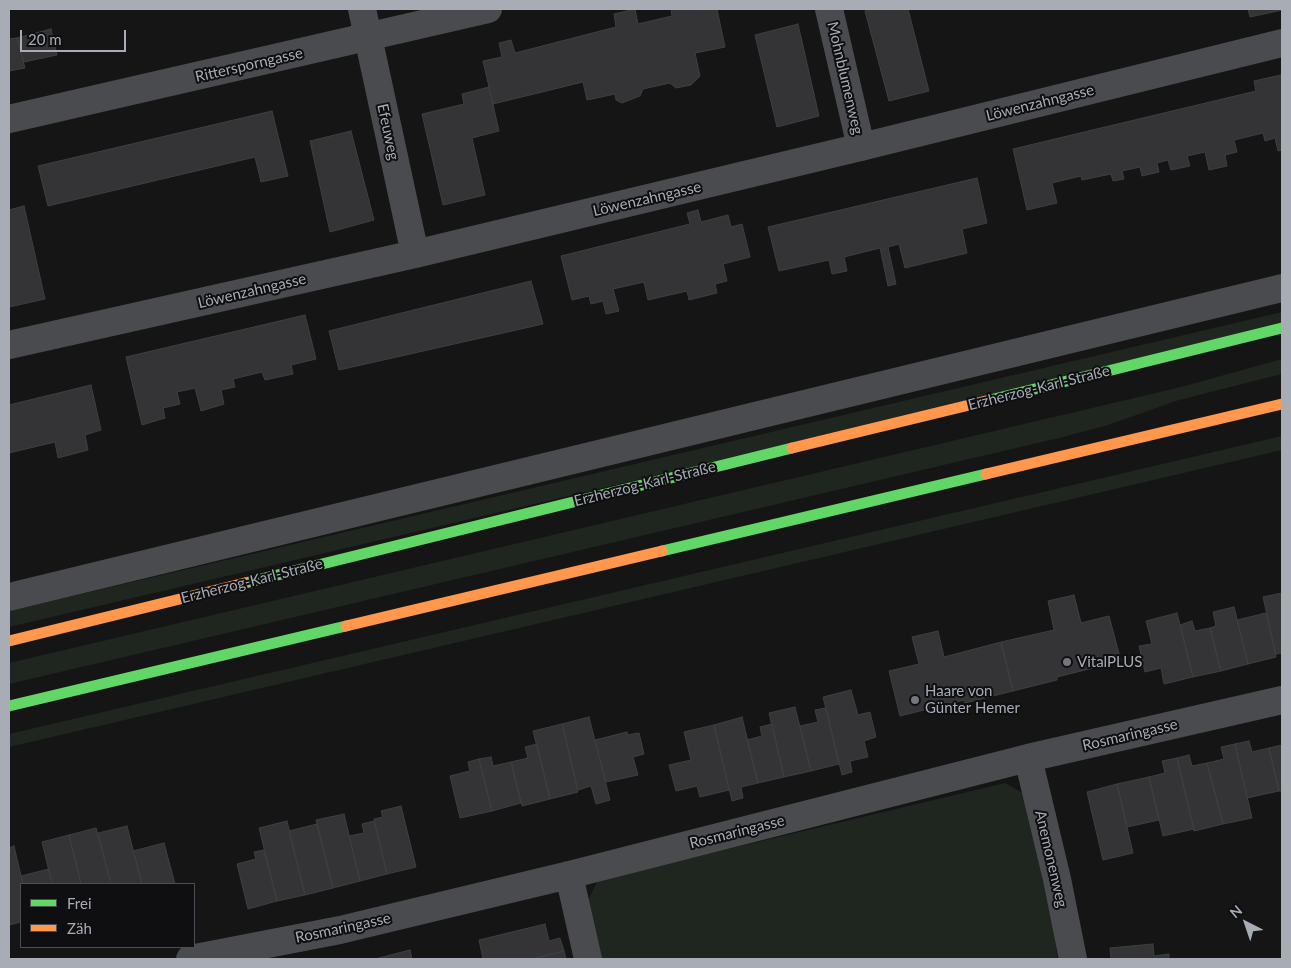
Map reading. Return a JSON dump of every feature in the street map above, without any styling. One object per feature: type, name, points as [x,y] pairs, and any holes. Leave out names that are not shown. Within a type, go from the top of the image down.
[{"type":"main road","name":"Erzherzog-Karl-Straße","points":[[9,641],[1282,328]]},
{"type":"main road","points":[[9,706],[1282,404]]},
{"type":"street","name":"Efeuweg","points":[[362,9],[415,254]]},
{"type":"street","name":"Rittersporngasse","points":[[9,119],[488,9]]},
{"type":"street","name":"Mohnblumenweg","points":[[829,9],[861,147]]},
{"type":"street","name":"Löwenzahngasse","points":[[9,345],[415,254],[1282,43]]},
{"type":"street","points":[[9,597],[1282,288]]},
{"type":"street","name":"Rosmaringasse","points":[[190,959],[340,930],[1028,758],[1282,700]]},
{"type":"street","name":"Anemonenweg","points":[[1028,758],[1057,879],[1073,959]]},
{"type":"street","points":[[569,874],[588,959]]},
{"type":"shaded area","points":[[1282,312],[1282,324],[936,410],[9,627],[9,611]]},
{"type":"shaded area","points":[[1282,359],[1282,374],[1179,400],[1105,426],[1059,438],[9,684],[9,663],[1181,387]]},
{"type":"shaded area","points":[[1282,436],[1282,450],[9,747],[9,734]]},
{"type":"shaded area","points":[[1005,783],[1028,796],[1061,939],[1055,942],[1058,959],[597,959],[584,908],[598,880]]},
{"type":"building","points":[[635,9],[638,24],[672,16],[671,9],[717,9],[725,47],[695,53],[700,76],[691,85],[676,88],[670,83],[643,89],[640,96],[622,103],[616,100],[615,94],[587,100],[583,82],[493,104],[483,61],[502,57],[499,43],[511,40],[515,53],[616,27],[614,14]]},
{"type":"building","points":[[874,9],[908,9],[929,91],[889,101],[865,11]]},
{"type":"building","points":[[1248,9],[1282,9],[1282,10],[1250,17]]},
{"type":"building","points":[[798,24],[819,116],[777,127],[755,35]]},
{"type":"building","points":[[51,29],[57,55],[24,62],[17,38]]},
{"type":"building","points":[[17,38],[25,68],[9,71],[9,39]]},
{"type":"building","points":[[1281,75],[1282,150],[1278,151],[1275,138],[1265,141],[1263,133],[1234,140],[1237,152],[1225,155],[1227,166],[1209,170],[1205,152],[1187,156],[1190,166],[1171,170],[1168,160],[1157,163],[1159,172],[1142,176],[1140,167],[1122,171],[1124,179],[1113,181],[1111,174],[1082,180],[1081,176],[1052,183],[1057,203],[1027,210],[1013,149],[1256,91],[1254,81]]},
{"type":"building","points":[[489,87],[499,131],[472,138],[485,195],[443,205],[422,114],[464,104],[462,94]]},
{"type":"building","points":[[272,111],[288,176],[261,182],[255,157],[48,206],[38,166]]},
{"type":"building","points":[[351,131],[374,220],[330,232],[310,141]]},
{"type":"building","points":[[977,178],[987,223],[962,229],[967,253],[905,268],[899,244],[888,247],[896,284],[888,286],[880,248],[844,257],[847,271],[832,274],[829,260],[779,271],[768,227]]},
{"type":"building","points":[[24,206],[45,299],[9,307],[9,210]]},
{"type":"building","points":[[698,210],[701,222],[728,215],[731,227],[742,224],[750,257],[723,264],[727,281],[715,284],[717,293],[689,300],[687,291],[648,300],[644,282],[613,289],[619,311],[606,314],[603,301],[591,304],[589,296],[572,300],[561,256],[690,224],[687,213]]},
{"type":"building","points":[[531,281],[543,324],[339,370],[329,331]]},
{"type":"building","points":[[305,315],[316,359],[291,365],[293,374],[265,380],[262,372],[233,379],[235,387],[221,390],[224,404],[201,411],[195,388],[177,392],[180,404],[163,408],[165,418],[142,425],[126,357]]},
{"type":"building","points":[[91,385],[101,430],[85,435],[88,450],[58,458],[55,442],[9,453],[9,405]]},
{"type":"building","points":[[1282,593],[1282,653],[1276,654],[1263,597]]},
{"type":"building","points":[[1074,595],[1081,623],[1109,616],[1121,661],[1057,677],[1057,680],[1013,691],[1001,642],[1054,630],[1048,601]]},
{"type":"building","points":[[1234,607],[1248,664],[1221,671],[1210,628],[1216,626],[1213,612]]},
{"type":"building","points":[[1177,613],[1193,677],[1164,684],[1161,668],[1145,672],[1139,646],[1152,644],[1146,621]]},
{"type":"building","points":[[1266,613],[1276,657],[1248,664],[1237,620]]},
{"type":"building","points":[[1192,621],[1195,631],[1210,628],[1221,671],[1193,677],[1180,625]]},
{"type":"building","points":[[938,631],[944,657],[1001,642],[1013,691],[965,703],[964,700],[900,716],[889,671],[919,664],[912,637]]},
{"type":"building","points":[[851,690],[858,715],[870,712],[876,737],[864,741],[868,757],[850,761],[852,772],[842,775],[823,697]]},
{"type":"building","points":[[795,707],[811,771],[784,777],[769,713]]},
{"type":"building","points":[[826,708],[839,764],[811,771],[800,726],[818,722],[815,710]]},
{"type":"building","points":[[589,717],[610,800],[596,804],[591,786],[578,790],[562,724]]},
{"type":"building","points":[[742,717],[758,783],[741,787],[743,798],[732,801],[714,725]]},
{"type":"building","points":[[562,724],[578,792],[550,799],[533,731]]},
{"type":"building","points":[[772,724],[784,777],[758,783],[747,740],[762,736],[760,727]]},
{"type":"building","points":[[714,725],[729,790],[700,797],[697,786],[676,791],[669,765],[691,760],[684,732]]},
{"type":"building","points":[[627,732],[627,735],[639,733],[644,754],[633,757],[638,775],[606,782],[595,740]]},
{"type":"building","points":[[1249,741],[1252,752],[1269,748],[1279,791],[1247,798],[1235,744]]},
{"type":"building","points":[[537,744],[550,799],[522,806],[511,762],[528,758],[525,747]]},
{"type":"building","points":[[1235,744],[1252,818],[1223,824],[1207,763],[1224,759],[1221,747]]},
{"type":"building","points":[[1282,745],[1282,791],[1279,791],[1269,748]]},
{"type":"building","points":[[1189,755],[1192,766],[1207,763],[1223,824],[1194,831],[1177,758]]},
{"type":"building","points":[[491,757],[493,766],[511,762],[521,803],[492,811],[479,759]]},
{"type":"building","points":[[1177,758],[1194,829],[1163,836],[1149,777],[1165,773],[1162,761]]},
{"type":"building","points":[[479,759],[492,811],[460,818],[450,776],[470,771],[468,762]]},
{"type":"building","points":[[1149,777],[1159,820],[1127,827],[1117,784]]},
{"type":"building","points":[[1117,784],[1133,853],[1103,860],[1087,792]]},
{"type":"building","points":[[401,806],[416,867],[387,874],[374,819],[383,817],[381,811]]},
{"type":"building","points":[[344,814],[360,881],[333,888],[316,820]]},
{"type":"building","points":[[287,821],[305,895],[277,901],[259,828]]},
{"type":"building","points":[[374,821],[387,874],[360,881],[349,836],[364,833],[362,824]]},
{"type":"building","points":[[317,824],[333,888],[305,895],[289,831]]},
{"type":"building","points":[[127,826],[142,883],[111,883],[98,833]]},
{"type":"building","points":[[96,828],[111,883],[81,883],[69,835]]},
{"type":"building","points":[[69,835],[81,883],[52,883],[42,842]]},
{"type":"building","points":[[164,843],[175,883],[142,883],[133,851]]},
{"type":"building","points":[[14,846],[23,883],[20,883],[20,922],[9,925],[9,848]]},
{"type":"building","points":[[264,850],[277,901],[248,909],[237,864],[256,859],[254,852]]},
{"type":"building","points":[[49,869],[52,883],[23,883],[21,876]]},
{"type":"building","points":[[545,924],[549,941],[560,938],[564,951],[532,959],[483,959],[479,940]]},
{"type":"building","points":[[1153,944],[1154,956],[1169,954],[1169,959],[1111,959],[1110,948]]},
{"type":"building","points":[[410,950],[412,959],[375,959]]},
{"type":"building","points":[[564,951],[566,959],[532,959]]},
{"type":"traffic: fast","points":[[990,400],[1282,328]]},
{"type":"traffic: fast","points":[[245,583],[792,448]]},
{"type":"traffic: fast","points":[[662,551],[986,474]]},
{"type":"traffic: fast","points":[[9,706],[346,626]]},
{"type":"traffic: slow","points":[[792,448],[990,400]]},
{"type":"traffic: slow","points":[[986,474],[1282,404]]},
{"type":"traffic: slow","points":[[346,626],[662,551]]},
{"type":"traffic: slow","points":[[9,641],[245,583]]},
{"type":"place","name":"VitalPLUS","points":[[1067,662]]},
{"type":"place","name":"Haare von Günter Hemer","points":[[915,700]]}]
